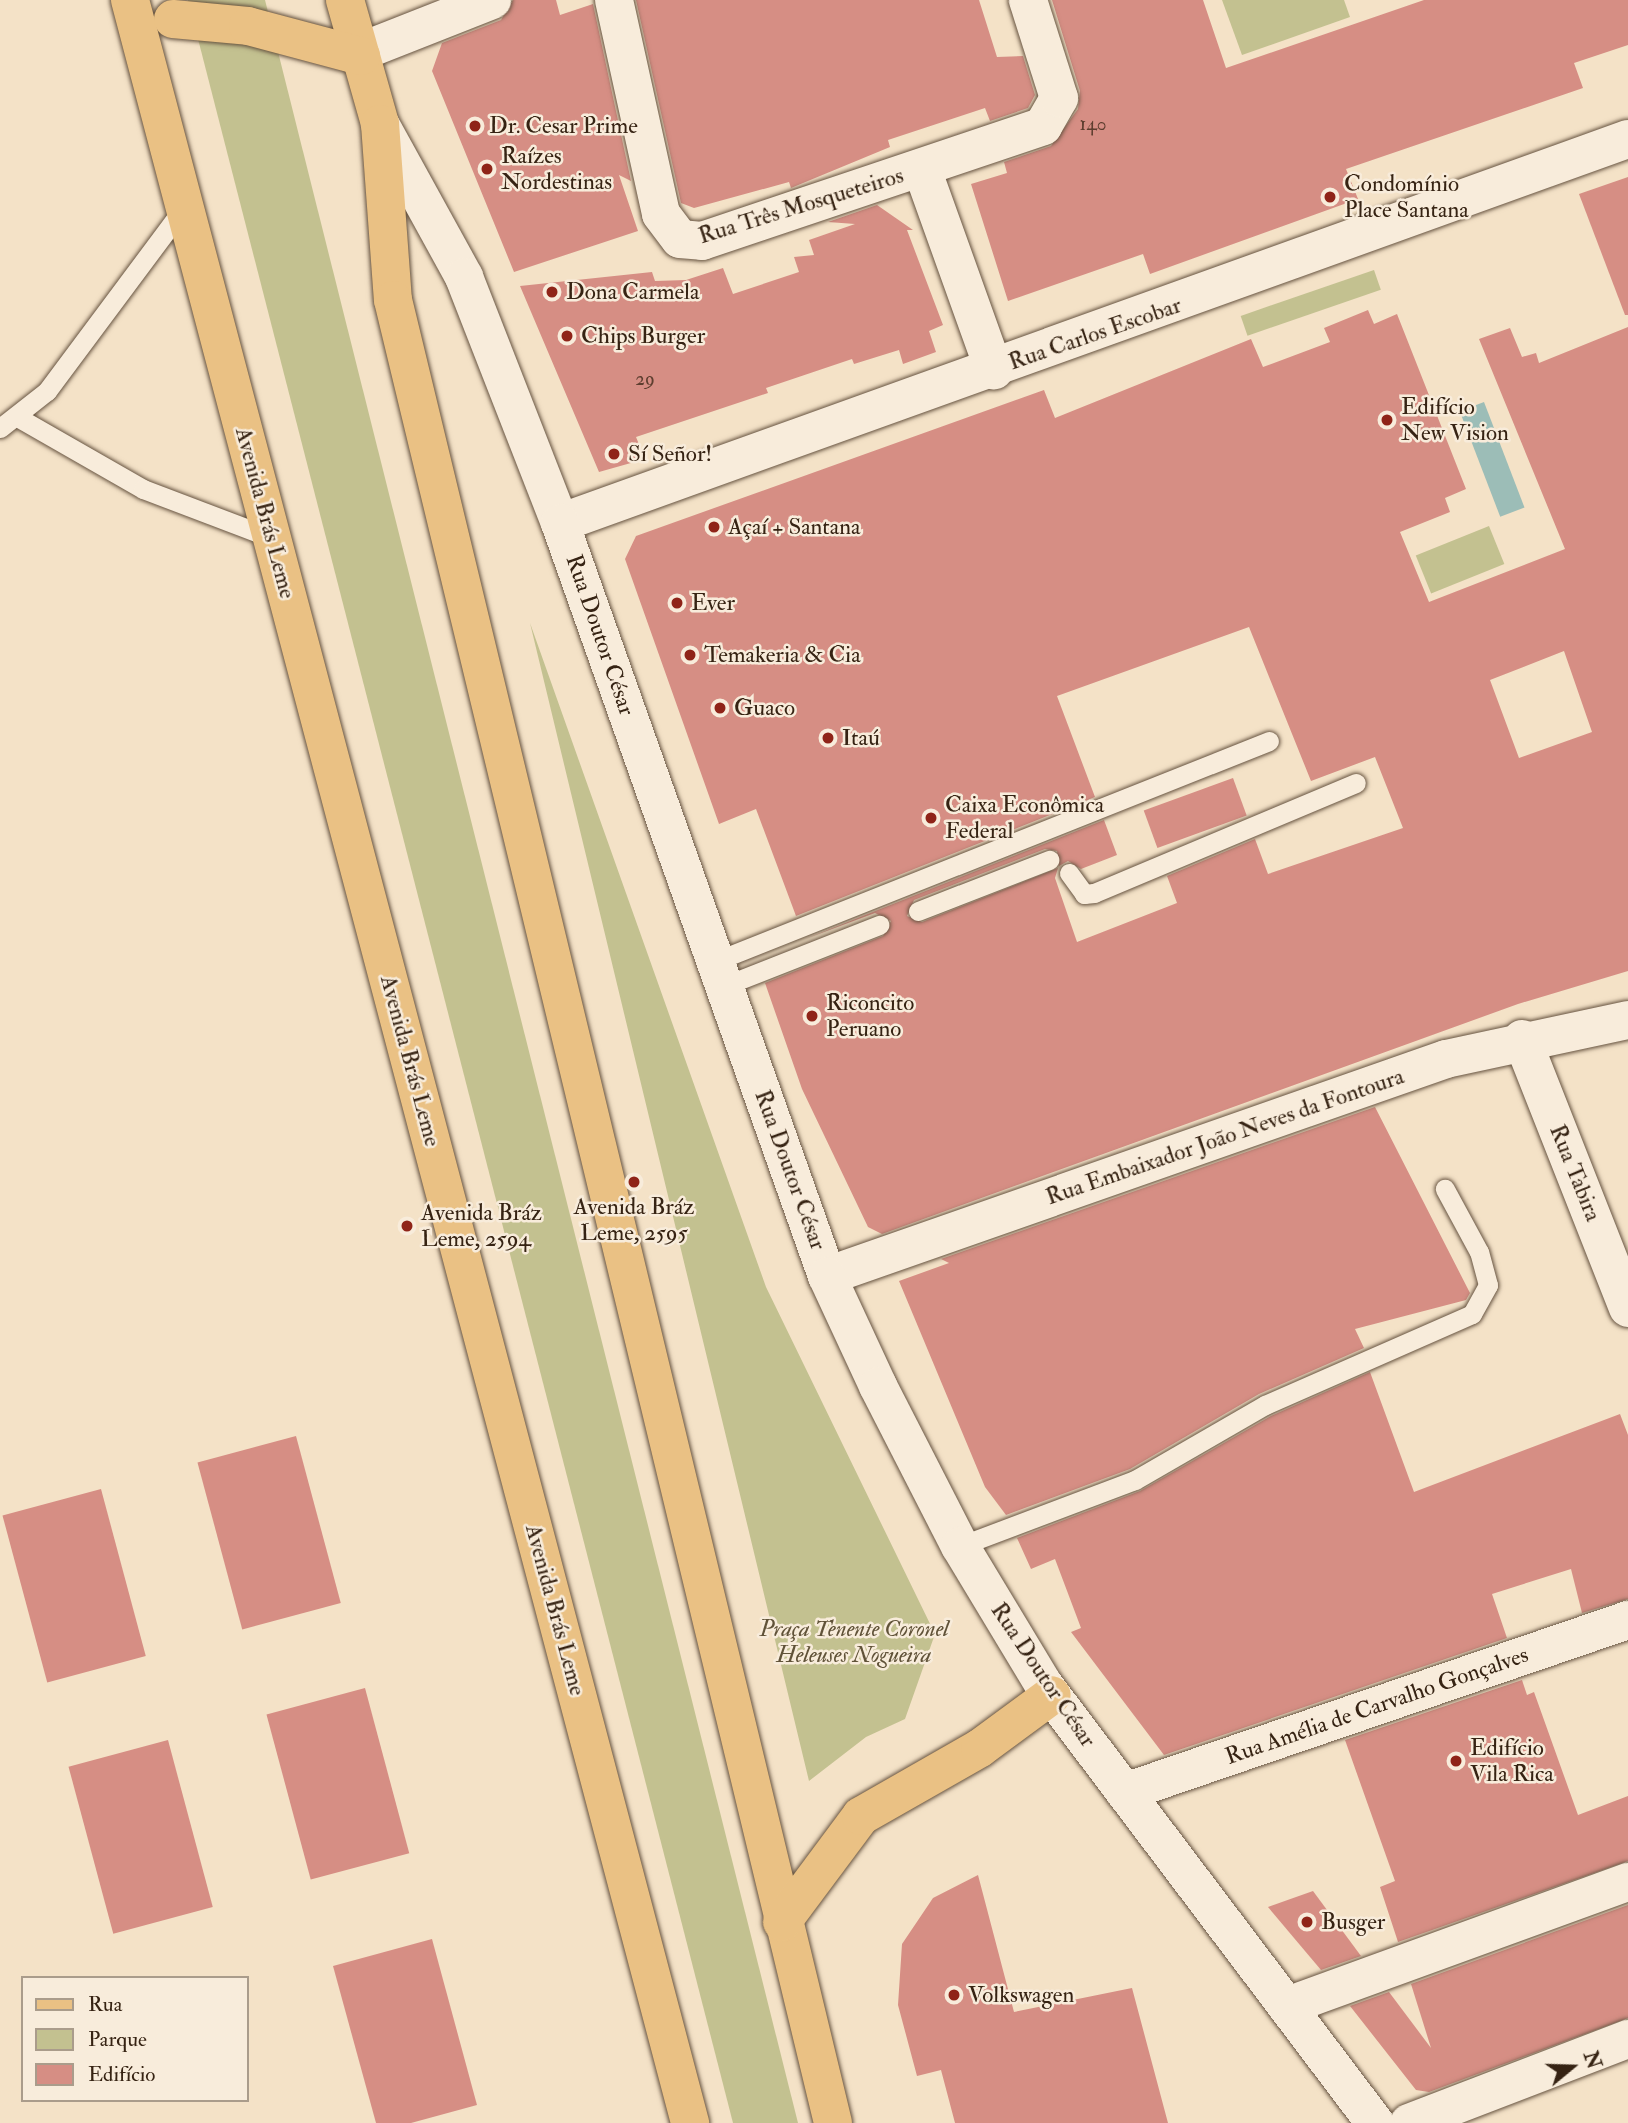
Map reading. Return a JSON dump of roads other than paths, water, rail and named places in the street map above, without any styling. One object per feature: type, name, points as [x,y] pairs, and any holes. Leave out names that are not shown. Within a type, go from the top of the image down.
[{"type":"main road","points":[[345,0],[380,124],[393,300],[782,1922],[833,2123]]},
{"type":"main road","points":[[180,9],[360,54]]},
{"type":"main road","name":"Avenida Brás Leme","points":[[134,17],[690,2123]]},
{"type":"main road","points":[[782,1922],[861,1816],[980,1748],[1052,1695]]},
{"type":"street","points":[[360,54],[492,0]]},
{"type":"street","name":"Rua Três Mosqueteiros","points":[[614,0],[661,214],[680,239],[702,241],[1027,134],[1053,116],[1059,98],[1027,0]]},
{"type":"street","points":[[134,17],[180,9]]},
{"type":"street","name":"Rua Doutor César","points":[[380,124],[464,276],[560,523],[827,1276],[960,1546],[1052,1695],[1375,2123]]},
{"type":"street","name":"Rua Carlos Escobar","points":[[560,523],[994,370],[1628,139]]},
{"type":"street","name":"Rua Três Mosqueteiros","points":[[922,169],[994,370]]},
{"type":"street","name":"Rua Embaixador João Neves da Fontoura","points":[[827,1276],[1446,1059],[1522,1039],[1628,1020]]},
{"type":"street","name":"Rua Tabira","points":[[1522,1039],[1628,1308]]},
{"type":"street","name":"Rua Amélia de Carvalho Gonçalves","points":[[1125,1792],[1628,1620]]},
{"type":"street","points":[[1286,2006],[1628,1882]]},
{"type":"street","points":[[1409,2123],[1628,2039]]},
{"type":"lane","points":[[0,428],[19,418],[47,391],[185,206]]},
{"type":"lane","points":[[19,418],[143,489],[272,538]]},
{"type":"lane","points":[[720,973],[1269,741]]},
{"type":"lane","points":[[1069,873],[1084,894],[1094,893],[1356,783]]},
{"type":"lane","points":[[918,911],[1049,860]]},
{"type":"lane","points":[[720,973],[879,925]]},
{"type":"lane","points":[[960,1546],[1135,1480],[1265,1405],[1472,1314],[1488,1285],[1479,1252],[1445,1189]]},
{"type":"water","points":[[1484,402],[1524,507],[1500,517],[1460,411]]},
{"type":"place","name":"Dr. Cesar Prime","points":[[475,126]]},
{"type":"place","name":"Raízes Nordestinas","points":[[487,169]]},
{"type":"place","name":"Condomínio Place Santana","points":[[1330,197]]},
{"type":"place","name":"Dona Carmela","points":[[552,292]]},
{"type":"place","name":"Chips Burger","points":[[567,336]]},
{"type":"place","name":"Edifício New Vision","points":[[1387,420]]},
{"type":"place","name":"Sí Señor!","points":[[614,454]]},
{"type":"place","name":"Açaí + Santana","points":[[714,527]]},
{"type":"place","name":"Ever","points":[[677,603]]},
{"type":"place","name":"Temakeria & Cia","points":[[690,655]]},
{"type":"place","name":"Guaco","points":[[720,708]]},
{"type":"place","name":"Itaú","points":[[828,738]]},
{"type":"place","name":"Caixa Econômica Federal","points":[[931,818]]},
{"type":"place","name":"Riconcito Peruano","points":[[812,1016]]},
{"type":"place","name":"Avenida Bráz Leme, 2595","points":[[634,1182]]},
{"type":"place","name":"Avenida Bráz Leme, 2594","points":[[407,1226]]},
{"type":"place","name":"Edifício Vila Rica","points":[[1456,1761]]},
{"type":"place","name":"Busger","points":[[1307,1922]]},
{"type":"place","name":"Volkswagen","points":[[954,1995]]},
{"type":"park label","name":"Praça Tenente Coronel Heleuses Nogueira","points":[[854,1642]]}]
